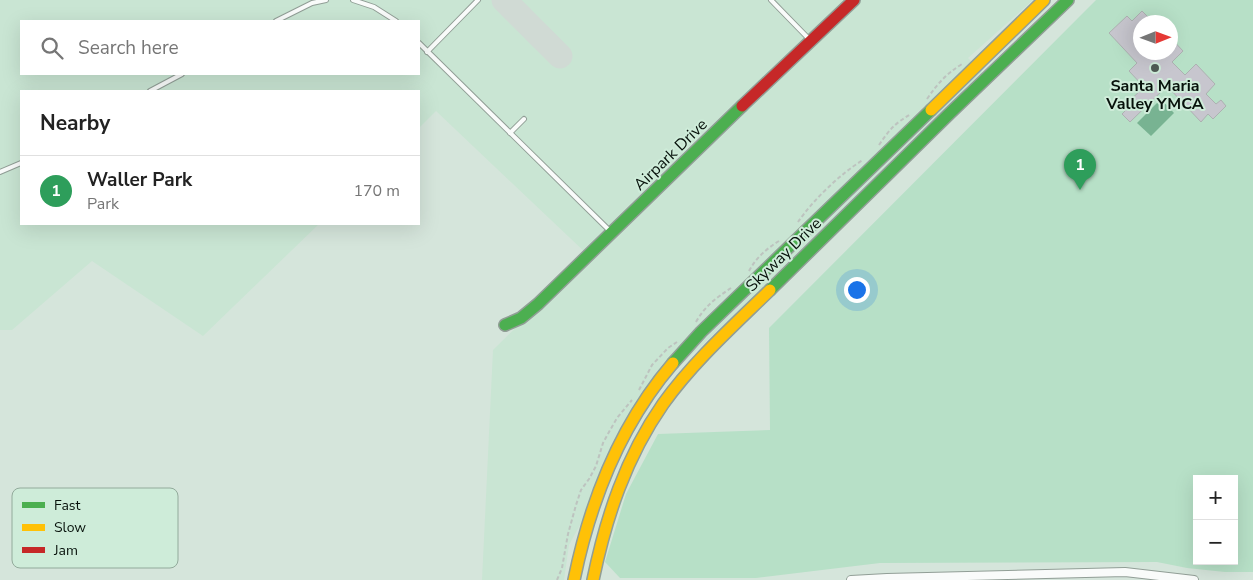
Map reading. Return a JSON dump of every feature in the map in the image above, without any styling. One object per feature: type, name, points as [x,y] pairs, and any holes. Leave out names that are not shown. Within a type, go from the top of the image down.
[{"type":"main road","name":"Airpark Drive","points":[[505,325],[521,318],[538,304],[854,0]]},
{"type":"main road","name":"Skyway Drive","points":[[574,580],[582,541],[600,485],[626,431],[664,374],[701,332],[1044,0]]},
{"type":"main road","name":"Skyway Drive","points":[[593,580],[598,551],[622,478],[642,438],[683,378],[712,347],[949,114],[1068,0]]},
{"type":"street","points":[[851,580],[1056,577],[1125,572],[1194,580]]},
{"type":"lane","points":[[278,20],[312,2],[326,0]]},
{"type":"lane","points":[[353,0],[374,7],[394,20]]},
{"type":"lane","points":[[427,52],[478,0]]},
{"type":"lane","points":[[771,0],[811,41]]},
{"type":"lane","points":[[420,45],[612,233]]},
{"type":"lane","points":[[152,90],[180,75]]},
{"type":"lane","points":[[510,133],[524,119]]},
{"type":"lane","points":[[0,172],[20,163]]},
{"type":"shaded area","points":[[0,0],[1033,0],[968,58],[986,76],[664,381],[569,545],[564,580],[482,580],[493,350],[589,256],[436,111],[420,127],[420,90],[20,90],[20,225],[318,225],[203,336],[92,261],[12,330],[0,330]]},
{"type":"shaded area","points":[[1096,0],[1253,0],[1253,572],[1225,572],[1187,568],[1157,562],[880,563],[756,578],[620,578],[605,562],[626,494],[658,434],[770,430],[769,328]]},
{"type":"shaded area","points":[[1161,99],[1174,113],[1151,136],[1137,123]]},
{"type":"building","name":"Santa Maria Valley YMCA","points":[[1142,11],[1146,15],[1138,15]]},
{"type":"building","name":"Santa Maria Valley YMCA","points":[[1127,16],[1132,21],[1133,59],[1109,33]]},
{"type":"building","name":"Santa Maria Valley YMCA","points":[[1178,46],[1183,51],[1178,56]]},
{"type":"building","name":"Santa Maria Valley YMCA","points":[[1134,60],[1174,60],[1172,62],[1185,75],[1196,64],[1215,84],[1206,94],[1216,104],[1221,100],[1226,106],[1213,119],[1208,114],[1201,122],[1167,86],[1130,122],[1122,114],[1126,110],[1123,107],[1144,87],[1129,71],[1137,63]]},
{"type":"taxiway","points":[[504,0],[560,56]]},
{"type":"traffic: fast","points":[[770,290],[1068,0]]},
{"type":"traffic: fast","points":[[505,325],[521,318],[538,304],[742,106]]},
{"type":"traffic: fast","points":[[673,363],[701,332],[931,110]]},
{"type":"traffic: slow","points":[[931,110],[1044,0]]},
{"type":"traffic: slow","points":[[593,580],[604,533],[619,488],[638,445],[650,424],[687,374],[770,290]]},
{"type":"traffic: slow","points":[[574,580],[598,493],[610,466],[637,412],[673,363]]},
{"type":"traffic: jam","points":[[742,106],[854,0]]},
{"type":"place","name":"Santa Maria Valley YMCA","points":[[1155,68]]},
{"type":"place","name":"Waller Park","points":[[1080,190]]}]
